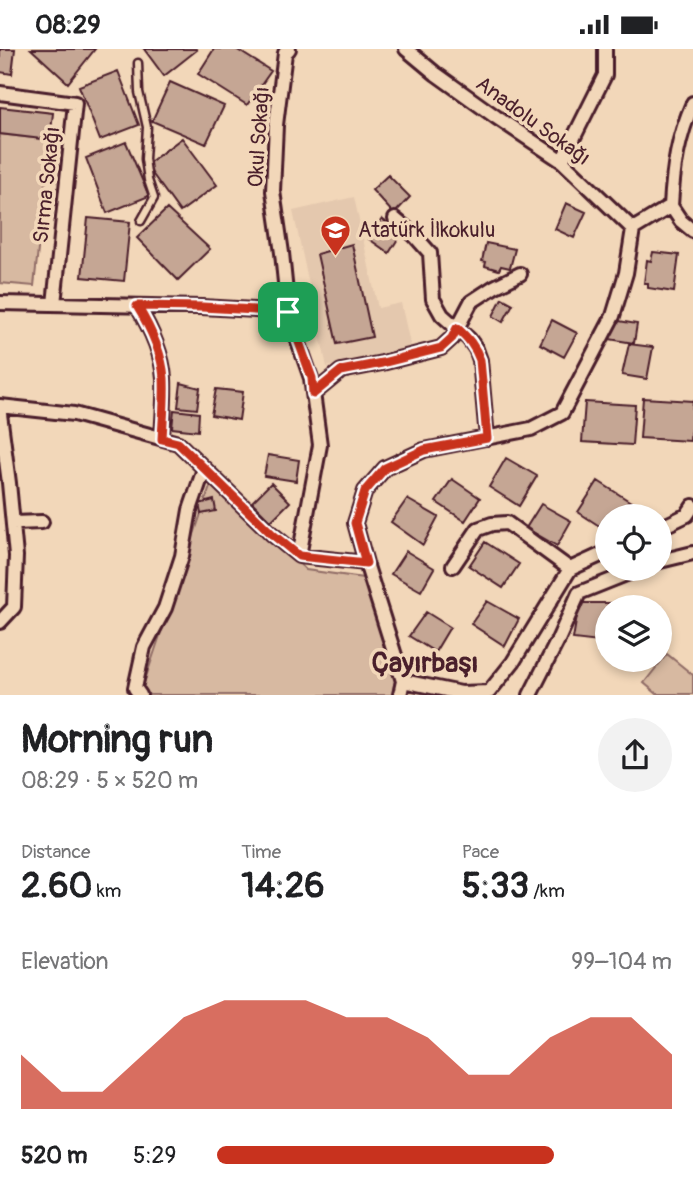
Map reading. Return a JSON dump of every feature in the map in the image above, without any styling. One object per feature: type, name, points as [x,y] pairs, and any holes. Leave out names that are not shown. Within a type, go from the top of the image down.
[{"type":"street","name":"Anadolu Sokağı","points":[[407,49],[436,74],[562,161],[633,229]]},
{"type":"street","points":[[562,161],[605,75],[605,49]]},
{"type":"street","name":"Okul Sokağı","points":[[287,51],[276,125],[273,191],[288,312],[312,378],[320,445],[299,556]]},
{"type":"street","name":"Sırma Sokağı","points":[[0,93],[75,103],[54,304]]},
{"type":"street","points":[[693,103],[682,132],[673,169],[671,206],[681,221],[693,231]]},
{"type":"street","points":[[400,695],[403,681],[355,523],[365,491],[385,468],[424,450],[531,429],[562,413],[613,316],[626,273],[633,229],[671,206]]},
{"type":"street","points":[[396,219],[430,253],[433,299],[442,315],[469,339],[476,349],[480,360],[487,438]]},
{"type":"street","points":[[313,394],[341,371],[441,348],[452,338],[471,302],[520,274]]},
{"type":"street","points":[[0,303],[202,307],[288,312]]},
{"type":"street","points":[[137,306],[149,324],[164,376],[162,439]]},
{"type":"street","points":[[0,406],[74,414],[178,443],[272,534],[299,556],[366,563]]},
{"type":"street","points":[[0,414],[16,556],[14,607],[0,622]]},
{"type":"street","points":[[140,695],[135,688],[144,647],[165,608],[182,555],[190,510],[204,469]]},
{"type":"street","points":[[672,523],[691,514]]},
{"type":"street","points":[[13,523],[42,522]]},
{"type":"street","points":[[453,566],[478,529],[507,523],[570,569]]},
{"type":"street","points":[[672,558],[693,553]]},
{"type":"street","points":[[403,681],[461,693],[490,693],[513,662],[570,569],[595,558]]},
{"type":"street","points":[[530,695],[579,593],[609,581]]},
{"type":"lane","points":[[138,63],[139,92],[148,127],[145,159],[153,198],[141,221]]},
{"type":"shaded area","points":[[0,134],[50,140],[34,286],[0,283]]},
{"type":"shaded area","name":"Atatürk İlkokulu","points":[[354,197],[378,308],[401,303],[411,348],[327,367],[293,211]]},
{"type":"shaded area","points":[[212,481],[306,570],[363,578],[395,680],[392,695],[149,695],[143,686]]},
{"type":"shaded area","points":[[672,658],[693,675],[693,694],[657,694],[644,683],[653,672],[672,672]]},
{"type":"building","points":[[0,49],[15,49],[12,74],[0,72]]},
{"type":"building","points":[[31,49],[95,49],[68,83]]},
{"type":"building","points":[[144,49],[196,49],[197,50],[164,76]]},
{"type":"building","points":[[214,49],[236,49],[271,71],[247,105],[198,74]]},
{"type":"building","points":[[118,71],[139,125],[100,140],[79,86]]},
{"type":"building","points":[[170,82],[224,106],[206,144],[152,121]]},
{"type":"building","points":[[0,107],[53,113],[50,140],[0,134]]},
{"type":"building","points":[[182,138],[217,185],[180,212],[146,165]]},
{"type":"building","points":[[126,142],[149,196],[107,213],[86,158]]},
{"type":"building","points":[[388,175],[410,197],[394,214],[372,190]]},
{"type":"building","points":[[566,203],[586,212],[574,238],[555,229]]},
{"type":"building","points":[[167,209],[210,249],[178,280],[137,238]]},
{"type":"building","points":[[88,218],[130,222],[124,281],[82,277]]},
{"type":"building","points":[[382,219],[401,234],[389,253],[369,239]]},
{"type":"building","points":[[486,243],[515,249],[510,268],[501,266],[499,270],[485,266],[486,262],[482,261]]},
{"type":"building","points":[[352,244],[372,337],[337,344],[317,254]]},
{"type":"building","points":[[653,252],[679,255],[674,292],[648,288],[648,283],[644,283],[647,260],[651,261]]},
{"type":"building","points":[[502,298],[513,304],[503,322],[493,316]]},
{"type":"building","points":[[552,320],[577,333],[564,357],[540,344]]},
{"type":"building","points":[[613,320],[637,324],[634,343],[609,339]]},
{"type":"building","points":[[629,344],[653,347],[647,379],[622,375]]},
{"type":"building","points":[[181,383],[200,388],[197,409],[178,407]]},
{"type":"building","points":[[216,389],[243,392],[239,420],[211,415]]},
{"type":"building","points":[[643,398],[693,401],[690,441],[640,438]]},
{"type":"building","points":[[585,402],[635,405],[632,445],[582,442]]},
{"type":"building","points":[[174,410],[199,413],[198,431],[172,428]]},
{"type":"building","points":[[268,455],[299,460],[296,481],[264,476]]},
{"type":"building","points":[[506,458],[537,476],[519,506],[489,487]]},
{"type":"building","points":[[452,479],[480,498],[465,521],[436,502]]},
{"type":"building","points":[[598,481],[634,504],[595,504],[595,523],[578,512]]},
{"type":"building","points":[[271,483],[290,502],[271,521],[252,502]]},
{"type":"building","points":[[407,499],[438,517],[423,545],[391,522]]},
{"type":"building","points":[[214,500],[216,511],[201,514],[199,504]]},
{"type":"building","points":[[541,504],[571,521],[557,546],[526,528]]},
{"type":"building","points":[[485,542],[519,564],[503,588],[469,566]]},
{"type":"building","points":[[406,551],[434,568],[421,591],[391,574]]},
{"type":"building","points":[[487,601],[519,619],[505,646],[471,624]]},
{"type":"building","points":[[579,603],[595,603],[595,642],[573,639]]},
{"type":"building","points":[[426,612],[450,627],[435,652],[409,636]]},
{"type":"place","name":"Atatürk İlkokulu","points":[[335,257]]},
{"type":"district","name":"Çayırbaşı","points":[[425,663]]},
{"type":"route","points":[[137,306],[288,312],[312,378],[313,394],[341,371],[441,348],[452,338],[457,328],[469,339],[480,360],[487,438],[424,450],[385,468],[365,491],[355,523],[366,563],[299,556],[272,534],[178,443],[162,439],[164,376],[149,324],[137,306]]}]
